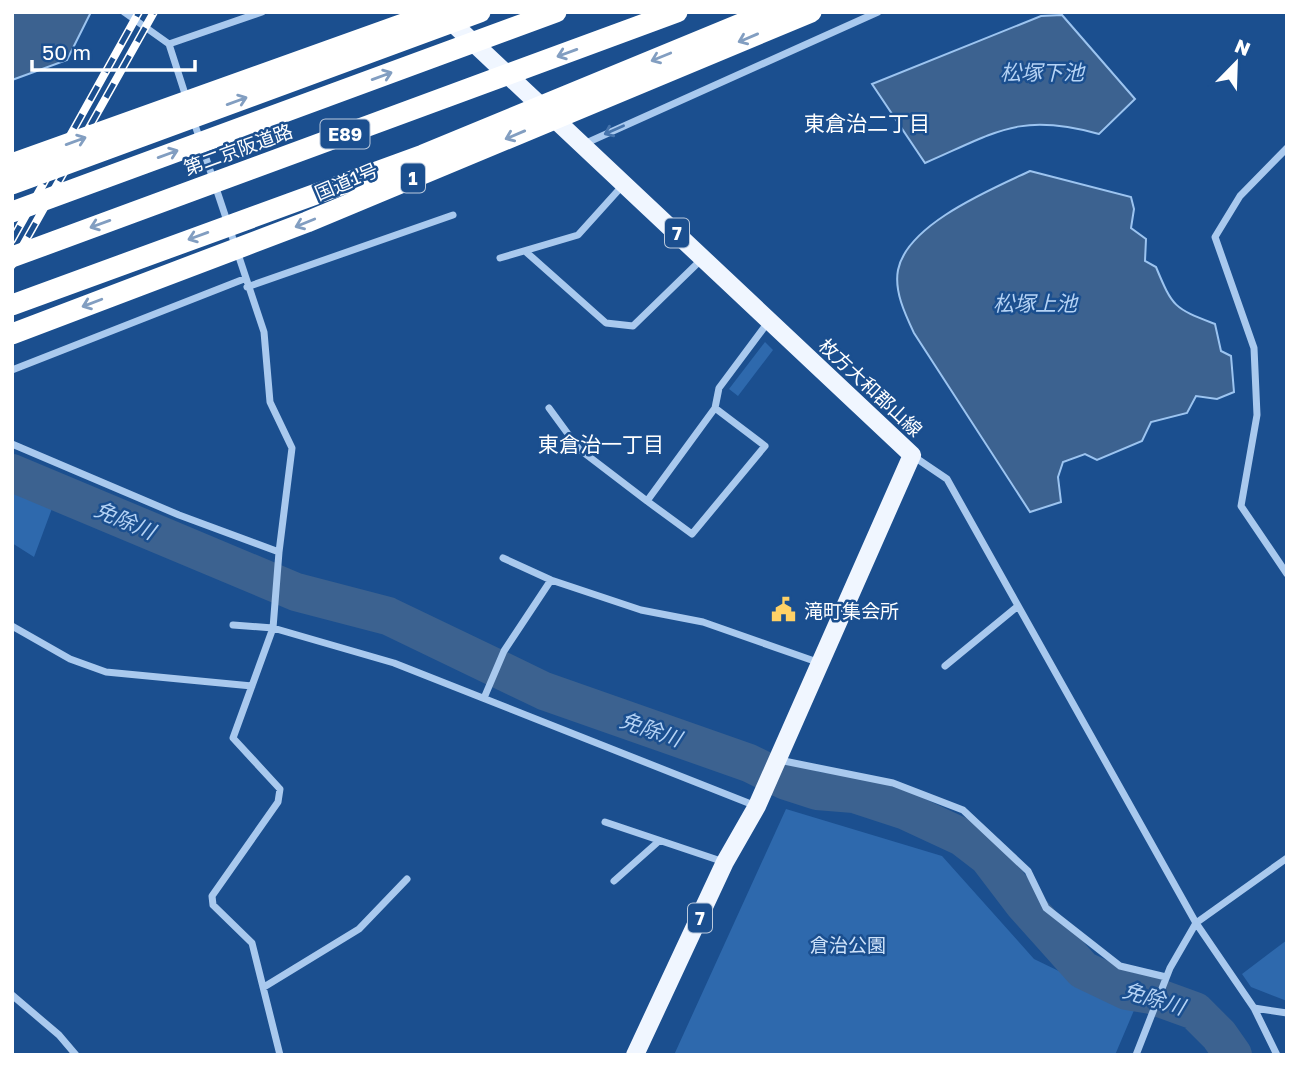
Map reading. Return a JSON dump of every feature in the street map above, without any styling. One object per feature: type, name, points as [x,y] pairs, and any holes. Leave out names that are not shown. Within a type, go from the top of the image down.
[{"type":"highway","points":[[12,164],[439,12]]},
{"type":"highway","points":[[12,184],[480,12]]},
{"type":"highway","name":"第二京阪道路","points":[[12,212],[555,12]]},
{"type":"highway","name":"第二京阪道路","points":[[12,257],[677,12]]},
{"type":"highway","points":[[12,305],[423,155],[770,12]]},
{"type":"highway","name":"国道1号","points":[[12,334],[307,222],[814,13]]},
{"type":"main road","name":"枚方大和郡山線","points":[[439,12],[541,104],[912,455],[757,806],[725,862],[635,1055]]},
{"type":"street","points":[[124,12],[169,44],[225,223],[264,332],[270,402],[292,449],[273,628],[233,738],[280,789],[278,802],[212,896],[213,905],[252,943],[280,1055]]},
{"type":"street","points":[[169,44],[262,12]]},
{"type":"street","points":[[583,144],[878,12]]},
{"type":"street","points":[[225,223],[541,104]]},
{"type":"street","points":[[1287,148],[1240,196],[1215,237],[1254,348],[1257,415],[1241,506],[1287,574]]},
{"type":"street","points":[[500,258],[578,234],[625,183]]},
{"type":"street","points":[[12,370],[246,283],[453,215]]},
{"type":"street","points":[[524,251],[607,323],[633,326],[703,258]]},
{"type":"street","points":[[647,501],[715,408],[719,388],[770,321]]},
{"type":"street","points":[[549,408],[579,449],[692,534],[765,446],[715,408]]},
{"type":"street","points":[[12,444],[179,515],[279,552]]},
{"type":"street","points":[[912,455],[947,479],[1196,923],[1254,1008],[1277,1055]]},
{"type":"street","points":[[503,558],[551,580],[641,610],[703,622],[821,663]]},
{"type":"street","points":[[484,698],[501,659],[551,580]]},
{"type":"street","points":[[945,666],[1018,606]]},
{"type":"street","points":[[233,625],[273,628],[394,663],[757,806]]},
{"type":"street","points":[[12,626],[70,659],[106,673],[252,685]]},
{"type":"street","points":[[773,770],[893,783],[963,810],[1028,871],[1046,908],[1120,966],[1166,977]]},
{"type":"street","points":[[605,822],[725,862]]},
{"type":"street","points":[[614,881],[659,841]]},
{"type":"street","points":[[1136,1055],[1166,977],[1196,923],[1287,858]]},
{"type":"street","points":[[264,988],[359,929],[407,879]]},
{"type":"street","points":[[12,995],[59,1035],[76,1055]]},
{"type":"street","points":[[1254,1008],[1287,1013]]},
{"type":"green space","points":[[765,342],[773,350],[738,396],[729,389]]},
{"type":"green space","points":[[12,484],[54,503],[34,557],[12,543]]},
{"type":"green space","name":"倉治公園","points":[[786,809],[942,856],[1034,959],[1135,1008],[1115,1055],[674,1055]]},
{"type":"green space","points":[[1287,940],[1287,1001],[1251,987],[1242,974]]},
{"type":"water","points":[[12,12],[90,14],[67,60],[12,80]]},
{"type":"water","name":"松塚下池","points":[[1062,15],[1135,99],[1099,134],[1072,128],[1028,125],[991,134],[925,163],[872,84],[1041,16]]},
{"type":"water","name":"松塚上池","points":[[1030,171],[1131,197],[1134,209],[1131,228],[1146,239],[1145,261],[1156,267],[1176,305],[1215,324],[1221,351],[1231,356],[1234,392],[1217,399],[1196,396],[1187,413],[1151,422],[1142,441],[1097,460],[1085,454],[1063,462],[1058,477],[1061,502],[1030,512],[914,333],[901,302],[897,278],[905,253],[934,223],[974,198]]},
{"type":"waterway","name":"免除川","points":[[12,473],[296,592],[388,616],[544,691],[749,763],[786,781],[817,791],[854,794],[906,811],[962,837],[988,857],[1023,903],[1083,970],[1127,991],[1151,995],[1195,1011],[1219,1035],[1233,1055]]},
{"type":"railway","points":[[12,240],[139,12]]},
{"type":"railway","points":[[12,265],[154,12]]},
{"type":"place","name":"滝町集会所","points":[[784,610]]},
{"type":"district","name":"東倉治二丁目","points":[[867,123]]},
{"type":"district","name":"東倉治一丁目","points":[[601,444]]}]
